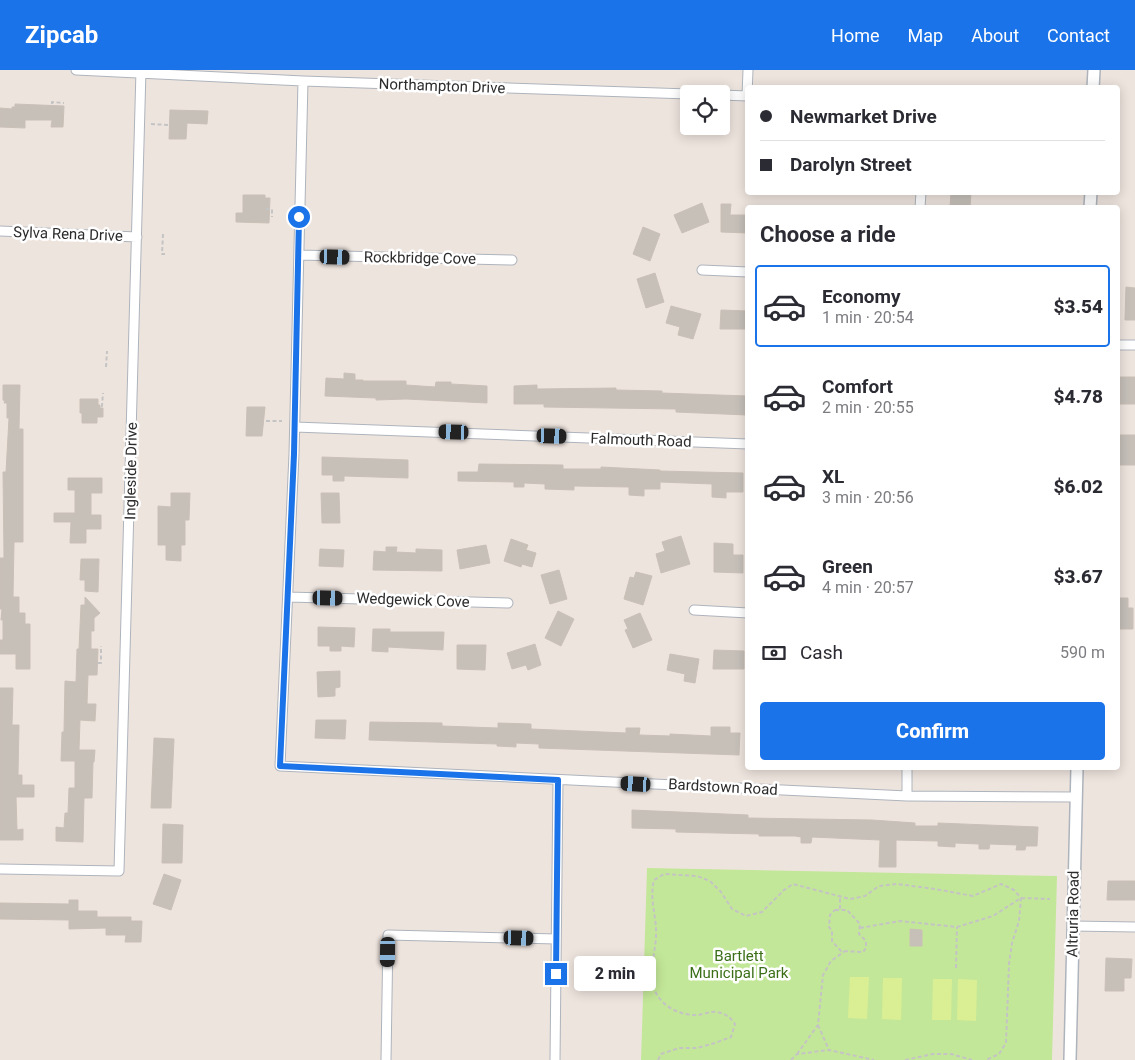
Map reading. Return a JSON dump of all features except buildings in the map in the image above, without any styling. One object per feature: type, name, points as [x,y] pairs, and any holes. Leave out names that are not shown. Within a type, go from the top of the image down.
[{"type":"street","name":"Northampton Drive","points":[[76,70],[141,71],[303,81],[680,94]]},
{"type":"street","points":[[747,85],[748,70]]},
{"type":"street","points":[[1093,85],[1094,70]]},
{"type":"street","name":"Ingleside Drive","points":[[0,869],[119,872],[141,71]]},
{"type":"street","points":[[288,596],[295,427],[303,81]]},
{"type":"street","points":[[730,95],[745,96]]},
{"type":"street","name":"Sylva Rena Drive","points":[[0,231],[137,236]]},
{"type":"street","name":"Rockbridge Cove","points":[[299,255],[512,260]]},
{"type":"street","points":[[702,270],[745,272]]},
{"type":"street","points":[[1120,345],[1135,345]]},
{"type":"street","name":"Falmouth Road","points":[[295,427],[745,444]]},
{"type":"street","name":"Wedgewick Cove","points":[[288,596],[508,603]]},
{"type":"street","name":"Bardstown Road","points":[[288,596],[280,766],[907,796],[1076,797]]},
{"type":"street","points":[[694,610],[745,613]]},
{"type":"street","points":[[907,770],[907,796]]},
{"type":"street","name":"Altruria Road","points":[[1070,1060],[1077,770]]},
{"type":"street","points":[[554,1060],[558,780]]},
{"type":"street","points":[[1073,926],[1135,927]]},
{"type":"street","points":[[386,1060],[388,935],[556,939]]},
{"type":"path","points":[[52,104],[52,102],[64,103]]},
{"type":"path","points":[[151,124],[168,124]]},
{"type":"path","points":[[266,208],[272,209],[272,217]]},
{"type":"path","points":[[163,234],[162,254],[164,254]]},
{"type":"path","points":[[106,367],[107,351]]},
{"type":"path","points":[[101,406],[103,394]]},
{"type":"path","points":[[266,421],[282,421]]},
{"type":"path","points":[[98,663],[101,663],[101,646]]},
{"type":"path","points":[[658,1060],[661,1054],[679,1048],[697,1048],[715,1044],[731,1037],[735,1024],[729,1016],[715,1011],[701,1015],[687,1015],[672,1010],[656,994],[652,980],[656,928],[651,892],[654,880],[664,874],[697,876],[710,881],[721,892],[732,909],[746,916],[762,912],[784,890],[793,884],[850,899],[865,896],[879,886],[897,884],[973,896],[1000,884],[1014,890],[1021,898],[1019,921],[1012,943],[1009,964],[1006,1043],[999,1054],[986,1060]]},
{"type":"path","points":[[840,896],[840,910]]},
{"type":"path","points":[[860,928],[900,921],[957,927],[993,916],[1021,898],[1050,899]]},
{"type":"path","points":[[835,910],[847,910],[860,924],[860,928],[859,934],[866,941],[866,948],[862,952],[841,951],[832,941],[832,931],[829,927],[830,915],[835,910]]},
{"type":"path","points":[[956,968],[957,927]]},
{"type":"path","points":[[829,1050],[818,1025],[823,975],[831,962],[845,951]]},
{"type":"path","points":[[791,1060],[818,1025]]},
{"type":"path","points":[[797,1054],[829,1050],[874,1060]]},
{"type":"path","points":[[905,1060],[933,1054],[951,1054],[972,1060]]},
{"type":"green space","name":"Bartlett Municipal Park","points":[[647,868],[1057,876],[1052,1060],[641,1060]]},
{"type":"green space","points":[[850,977],[869,977],[867,1019],[848,1018]]},
{"type":"green space","points":[[883,978],[902,978],[901,1020],[882,1019]]},
{"type":"green space","points":[[933,979],[952,979],[951,1020],[932,1020]]},
{"type":"green space","points":[[958,979],[977,980],[976,1021],[957,1020]]},
{"type":"route","points":[[299,217],[294,454],[280,766],[558,780],[556,974]]}]
